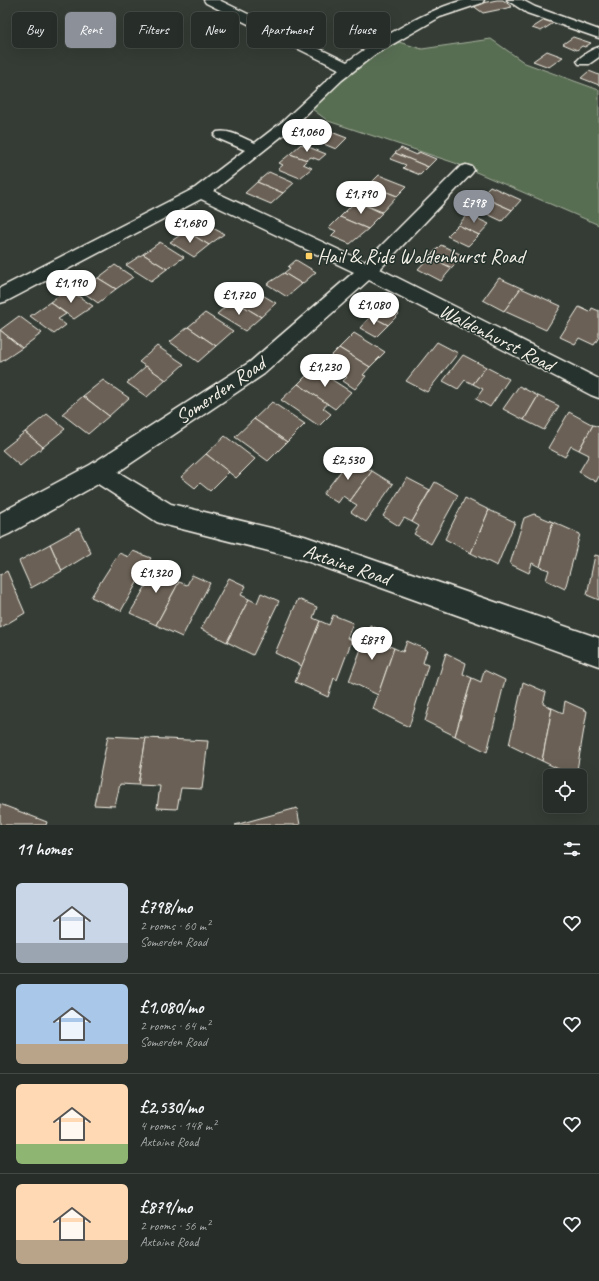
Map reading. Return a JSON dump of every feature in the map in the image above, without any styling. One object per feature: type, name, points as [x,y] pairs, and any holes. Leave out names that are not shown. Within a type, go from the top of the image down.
[{"type":"street","points":[[210,0],[348,68]]},
{"type":"street","points":[[0,296],[201,192],[287,125],[348,68],[369,52],[436,14],[478,0]]},
{"type":"street","points":[[513,0],[531,10],[599,34]]},
{"type":"street","points":[[584,61],[599,51]]},
{"type":"street","points":[[222,135],[257,149]]},
{"type":"street","name":"Somerden Road","points":[[0,526],[98,472],[257,368],[367,271],[466,170]]},
{"type":"street","name":"Waldenhurst Road","points":[[201,192],[367,271],[599,389]]},
{"type":"street","name":"Axtaine Road","points":[[98,472],[166,514],[304,548],[599,652]]},
{"type":"green space","points":[[491,39],[525,63],[599,90],[599,225],[455,163],[328,121],[312,109],[365,60],[399,42],[422,49]]},
{"type":"building","points":[[503,0],[512,7],[483,13],[472,5]]},
{"type":"building","points":[[546,19],[555,22],[541,31],[532,28]]},
{"type":"building","points":[[573,37],[591,43],[585,47],[582,46],[577,50],[563,44]]},
{"type":"building","points":[[547,51],[563,57],[549,67],[533,61]]},
{"type":"building","points":[[589,71],[599,75],[599,85],[581,78]]},
{"type":"building","points":[[321,128],[347,138],[336,149],[309,138]]},
{"type":"building","points":[[301,144],[326,154],[319,160],[311,157],[307,160],[290,154]]},
{"type":"building","points":[[401,148],[417,155],[419,152],[436,159],[428,167],[395,153]]},
{"type":"building","points":[[395,153],[428,167],[420,175],[403,168],[406,165],[390,159]]},
{"type":"building","points":[[290,154],[307,160],[303,164],[312,168],[300,178],[278,169],[283,165],[279,163]]},
{"type":"building","points":[[269,172],[294,183],[283,193],[257,182]]},
{"type":"building","points":[[379,175],[407,186],[397,196],[369,185]]},
{"type":"building","points":[[257,182],[283,193],[271,204],[245,193]]},
{"type":"building","points":[[369,185],[397,196],[382,212],[354,200]]},
{"type":"building","points":[[490,186],[521,200],[512,210],[480,196]]},
{"type":"building","points":[[480,196],[512,210],[502,221],[470,206]]},
{"type":"building","points":[[356,201],[382,213],[368,229],[340,217]]},
{"type":"building","points":[[468,214],[489,224],[479,235],[458,225]]},
{"type":"building","points":[[340,217],[368,229],[350,244],[331,236],[336,231],[329,228]]},
{"type":"building","points":[[200,221],[224,234],[209,245],[186,231]]},
{"type":"building","points":[[458,225],[479,235],[468,246],[447,236]]},
{"type":"building","points":[[186,231],[209,245],[194,257],[170,242]]},
{"type":"building","points":[[160,242],[184,257],[167,269],[143,254]]},
{"type":"building","points":[[441,245],[464,256],[452,268],[429,257]]},
{"type":"building","points":[[143,254],[167,269],[151,281],[126,265]]},
{"type":"building","points":[[429,257],[452,268],[441,281],[418,269]]},
{"type":"building","points":[[296,260],[316,272],[302,284],[284,273]]},
{"type":"building","points":[[115,265],[133,277],[116,289],[98,278]]},
{"type":"building","points":[[284,273],[302,284],[287,297],[267,284]]},
{"type":"building","points":[[98,278],[116,289],[98,303],[80,290]]},
{"type":"building","points":[[499,278],[521,288],[504,311],[483,300]]},
{"type":"building","points":[[249,287],[276,303],[261,317],[233,300]]},
{"type":"building","points":[[521,288],[561,306],[546,330],[504,311]]},
{"type":"building","points":[[68,289],[93,306],[74,319],[50,302]]},
{"type":"building","points":[[233,300],[261,317],[245,331],[217,314]]},
{"type":"building","points":[[50,302],[66,314],[58,319],[66,325],[54,334],[30,316]]},
{"type":"building","points":[[383,305],[399,314],[388,325],[371,316]]},
{"type":"building","points":[[579,307],[590,312],[592,308],[599,311],[599,337],[594,345],[579,338],[575,344],[560,337]]},
{"type":"building","points":[[205,313],[233,331],[216,346],[188,327]]},
{"type":"building","points":[[19,316],[42,333],[22,348],[0,330]]},
{"type":"building","points":[[371,316],[388,325],[376,337],[360,328]]},
{"type":"building","points":[[188,327],[216,346],[198,362],[170,342]]},
{"type":"building","points":[[0,330],[22,348],[1,362],[0,362]]},
{"type":"building","points":[[354,333],[385,352],[370,367],[339,348]]},
{"type":"building","points":[[437,342],[458,353],[427,392],[406,381]]},
{"type":"building","points":[[157,346],[184,364],[166,380],[139,362]]},
{"type":"building","points":[[339,348],[370,367],[363,375],[366,376],[355,389],[343,381],[347,377],[324,363]]},
{"type":"building","points":[[463,355],[486,367],[473,384],[465,380],[458,389],[443,381]]},
{"type":"building","points":[[146,366],[166,380],[147,397],[127,383]]},
{"type":"building","points":[[486,367],[509,379],[490,407],[476,399],[483,389],[473,384]]},
{"type":"building","points":[[314,368],[351,392],[335,409],[298,384]]},
{"type":"building","points":[[103,380],[129,398],[109,416],[83,396]]},
{"type":"building","points":[[298,384],[328,404],[323,408],[331,414],[319,426],[281,400]]},
{"type":"building","points":[[519,386],[538,396],[524,420],[503,409]]},
{"type":"building","points":[[83,396],[109,416],[88,434],[62,414]]},
{"type":"building","points":[[538,396],[559,406],[544,430],[524,420]]},
{"type":"building","points":[[272,402],[305,424],[287,442],[254,419]]},
{"type":"building","points":[[569,412],[593,425],[579,450],[571,446],[565,457],[548,448]]},
{"type":"building","points":[[47,414],[65,429],[43,447],[25,432]]},
{"type":"building","points":[[254,419],[287,442],[268,461],[235,437]]},
{"type":"building","points":[[593,425],[599,427],[599,476],[596,482],[579,472],[589,455],[579,450]]},
{"type":"building","points":[[25,432],[43,447],[20,466],[2,450]]},
{"type":"building","points":[[225,436],[255,459],[236,478],[206,454]]},
{"type":"building","points":[[206,454],[229,472],[210,491],[200,483],[195,488],[181,477]]},
{"type":"building","points":[[351,458],[372,471],[350,501],[343,496],[338,503],[323,494]]},
{"type":"building","points":[[372,471],[393,484],[366,522],[351,512],[357,505],[350,501]]},
{"type":"building","points":[[407,478],[430,490],[412,522],[404,518],[399,526],[383,516]]},
{"type":"building","points":[[435,482],[458,495],[431,544],[414,534],[419,526],[412,522]]},
{"type":"building","points":[[465,498],[489,510],[471,553],[445,539]]},
{"type":"building","points":[[489,510],[515,522],[497,566],[471,553]]},
{"type":"building","points":[[534,514],[553,522],[540,567],[532,563],[529,573],[510,564],[524,518]]},
{"type":"building","points":[[553,522],[580,534],[565,589],[546,580],[549,570],[540,567]]},
{"type":"building","points":[[79,528],[91,553],[62,571],[50,544]]},
{"type":"building","points":[[50,544],[62,571],[31,588],[19,561]]},
{"type":"building","points":[[133,551],[151,558],[121,611],[91,597],[119,553],[129,557]]},
{"type":"building","points":[[595,555],[599,556],[599,600],[587,595]]},
{"type":"building","points":[[160,562],[178,569],[172,579],[179,582],[156,625],[130,613]]},
{"type":"building","points":[[7,571],[25,613],[0,628],[0,575]]},
{"type":"building","points":[[192,575],[210,583],[182,637],[156,625],[179,582],[187,585]]},
{"type":"building","points":[[229,578],[246,586],[241,595],[249,599],[227,642],[201,629]]},
{"type":"building","points":[[261,593],[279,601],[253,655],[227,642],[249,599],[257,603]]},
{"type":"building","points":[[298,599],[317,607],[313,618],[320,621],[302,666],[275,653]]},
{"type":"building","points":[[333,615],[353,623],[347,638],[352,640],[337,680],[334,678],[328,697],[295,682],[320,621],[329,625]]},
{"type":"building","points":[[370,625],[389,634],[385,644],[394,648],[378,695],[349,681]]},
{"type":"building","points":[[407,641],[427,650],[423,663],[428,665],[409,727],[373,709],[394,648],[403,652]]},
{"type":"building","points":[[446,653],[466,663],[463,674],[472,678],[455,736],[425,721]]},
{"type":"building","points":[[484,670],[505,680],[487,752],[455,736],[472,678],[481,682]]},
{"type":"building","points":[[523,682],[546,692],[543,704],[552,708],[542,761],[509,745]]},
{"type":"building","points":[[565,701],[587,711],[577,769],[559,769],[542,761],[552,708],[563,713]]},
{"type":"building","points":[[108,736],[146,738],[138,785],[120,784],[115,806],[94,805]]},
{"type":"building","points":[[146,738],[208,741],[202,789],[181,788],[177,809],[157,808],[160,786],[138,785]]},
{"type":"building","points":[[0,804],[47,822],[46,825],[0,825]]},
{"type":"building","points":[[297,808],[300,825],[235,825]]},
{"type":"place","name":"Hail & Ride Waldenhurst Road","points":[[309,256]]}]
